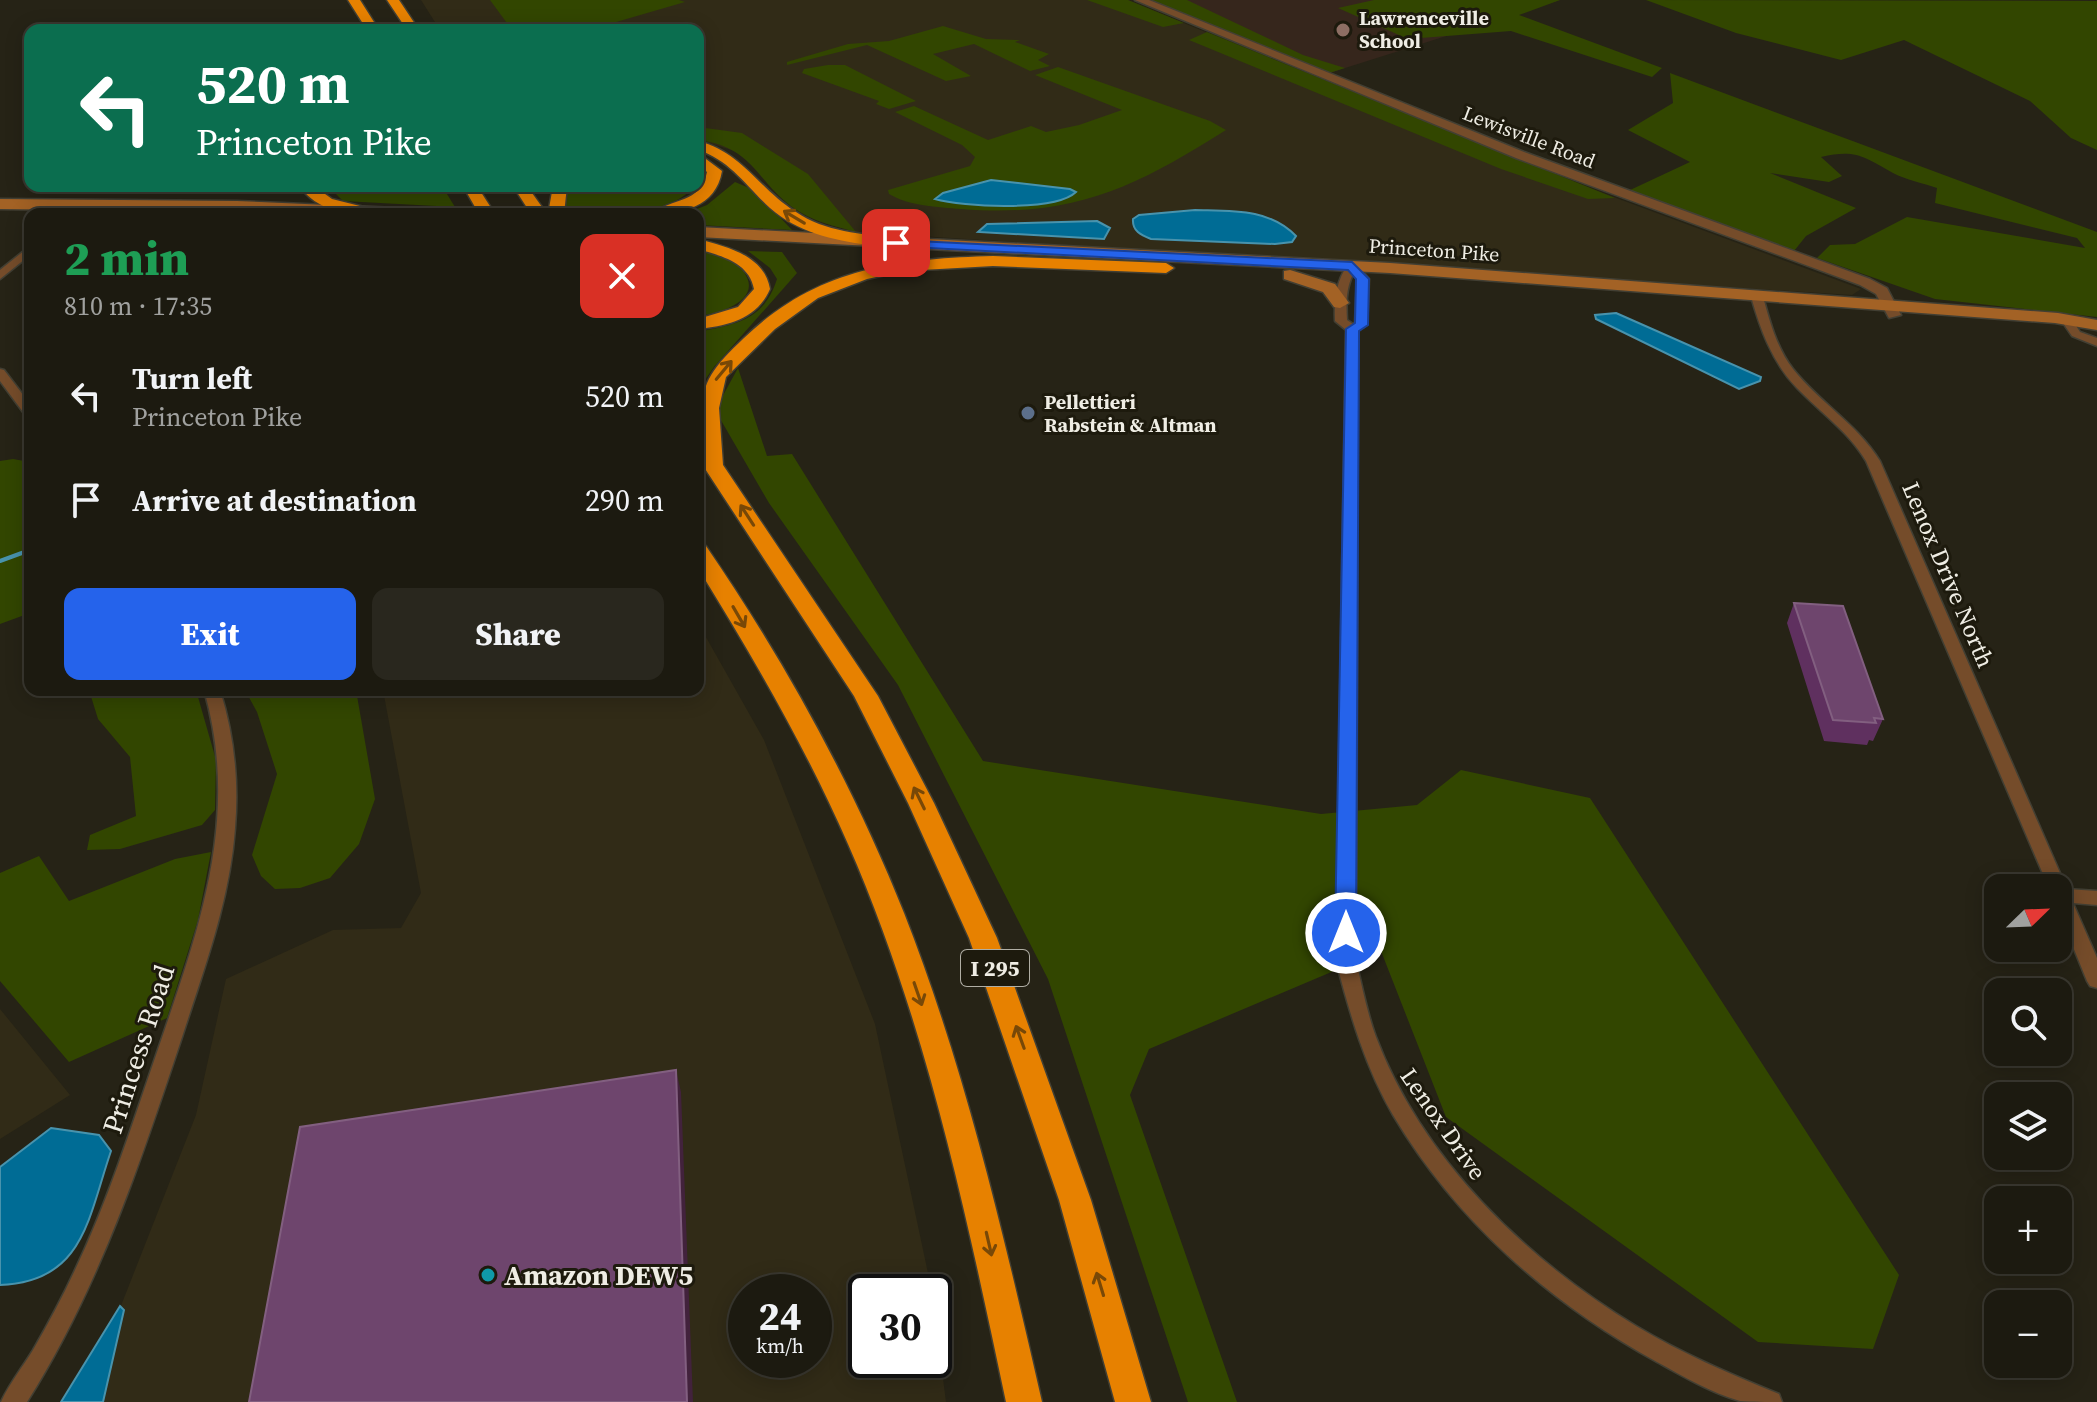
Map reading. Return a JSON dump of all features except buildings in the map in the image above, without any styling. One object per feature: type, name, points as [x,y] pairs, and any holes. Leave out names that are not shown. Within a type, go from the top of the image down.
[{"type":"highway","points":[[354,0],[369,24]]},
{"type":"highway","points":[[393,0],[409,24]]},
{"type":"highway","points":[[704,148],[734,160],[782,209],[801,222],[838,234],[896,243]]},
{"type":"highway","points":[[676,208],[693,202],[709,189],[715,171],[704,162]]},
{"type":"highway","points":[[310,192],[324,201],[357,208]]},
{"type":"highway","points":[[704,246],[743,261],[762,282],[760,296],[749,308],[729,318],[704,323]]},
{"type":"highway","points":[[714,465],[715,443],[708,414],[712,386],[718,375],[797,303],[826,287],[879,270],[921,264],[1166,268]]},
{"type":"highway","name":"I 295","points":[[704,451],[866,696],[921,803],[983,938],[1075,1200],[1133,1402]]},
{"type":"highway","points":[[704,561],[831,782],[892,920],[949,1092],[977,1193],[1024,1402]]},
{"type":"main road","points":[[0,204],[283,208]]},
{"type":"main road","points":[[89,206],[124,208]]},
{"type":"main road","name":"Princeton Pike","points":[[704,235],[896,243],[1758,299],[2061,327],[2069,323],[2097,325]]},
{"type":"main road","name":"Princeton Pike","points":[[704,235],[1166,268],[1290,275],[1353,274]]},
{"type":"main road","points":[[1290,275],[1329,288],[1340,303]]},
{"type":"street","name":"Lewisville Road","points":[[1140,0],[1520,155],[1865,282],[1882,291],[1892,309]]},
{"type":"street","points":[[85,208],[89,206]]},
{"type":"street","points":[[0,276],[24,254]]},
{"type":"street","points":[[1340,303],[1353,274]]},
{"type":"street","name":"Lenox Drive","points":[[1352,329],[1361,325],[1353,274]]},
{"type":"street","name":"Lenox Drive North","points":[[1758,299],[1780,359],[1793,376],[1856,436],[1873,461],[2052,874]]},
{"type":"street","name":"Lenox Drive","points":[[1340,303],[1341,321],[1352,329]]},
{"type":"street","points":[[2069,323],[2076,334],[2097,342]]},
{"type":"street","name":"Lenox Drive","points":[[1352,329],[1346,961],[1364,1039],[1402,1116],[1431,1158],[1509,1242],[1600,1314],[1657,1349],[1770,1402]]},
{"type":"street","points":[[0,373],[24,405]]},
{"type":"street","name":"Princess Road","points":[[13,1402],[61,1324],[115,1209],[206,935],[224,851],[228,804],[227,760],[213,696]]},
{"type":"street","points":[[2072,893],[2097,898]]},
{"type":"street","name":"Lenox Drive North","points":[[2072,921],[2097,981]]},
{"type":"shaded area","points":[[421,0],[1128,0],[1530,166],[1861,289],[1852,295],[856,232],[820,222],[792,207],[742,153],[704,142],[704,24],[436,24]]},
{"type":"shaded area","name":"Lawrenceville School","points":[[1149,0],[1560,0],[1323,75]]},
{"type":"shaded area","points":[[704,634],[764,740],[875,1024],[928,1274],[848,1274],[848,1378],[943,1378],[946,1402],[64,1402],[113,1326],[196,1115],[226,979],[333,930],[401,928],[421,893],[384,696],[704,696]]},
{"type":"shaded area","points":[[0,1009],[70,1095],[0,1139]]},
{"type":"green space","points":[[490,0],[685,2],[609,24],[508,24]]},
{"type":"green space","points":[[1087,0],[1128,0],[1184,23],[1163,27]]},
{"type":"green space","points":[[1149,0],[1187,0],[1303,55],[1345,68],[1323,75]]},
{"type":"green space","points":[[1374,0],[1560,0],[1519,15],[1662,68],[1652,77],[1511,31],[1408,39],[1338,8]]},
{"type":"green space","points":[[1646,0],[2097,1],[2097,150],[2071,138],[2030,101],[1904,40],[1841,60],[1736,33]]},
{"type":"green space","points":[[943,26],[986,39],[1020,40],[1015,42],[1049,54],[1038,60],[1050,66],[1030,71],[974,44],[933,54],[971,76],[946,81],[867,45],[787,65],[787,62],[848,44],[889,41]]},
{"type":"green space","points":[[1207,32],[1615,198],[1588,199],[1501,169],[1189,40]]},
{"type":"green space","points":[[845,65],[916,101],[889,109],[876,104],[879,101],[802,73],[804,69]]},
{"type":"green space","points":[[1058,67],[1210,121],[1226,130],[1131,183],[1070,203],[1001,211],[933,207],[889,194],[888,190],[970,166],[975,157],[962,145],[895,112],[914,106],[988,140],[1031,126],[1046,132],[1079,125],[1122,110],[1035,75]]},
{"type":"green space","points":[[1670,73],[2097,232],[2097,317],[1935,299],[1817,258],[1830,245],[1855,244],[1907,217],[2085,248],[2077,238],[1935,203],[1937,188],[1898,175],[1852,154],[1821,157],[1842,176],[1829,182],[1770,173],[1856,208],[1806,236],[1794,251],[1628,191],[1690,162],[1628,130],[1673,103]]},
{"type":"green space","points":[[704,128],[742,133],[808,174],[856,232],[799,212],[742,157],[704,141]]},
{"type":"green space","points":[[735,182],[754,190],[792,230],[704,225],[704,208],[699,208]]},
{"type":"green space","points":[[334,192],[446,192],[455,207],[343,201]]},
{"type":"green space","points":[[567,192],[688,192],[656,208],[565,208],[561,204]]},
{"type":"green space","points":[[704,251],[735,264],[749,282],[744,298],[704,315]]},
{"type":"green space","points":[[748,251],[782,252],[797,273],[704,381],[704,331],[737,323],[757,312],[777,279],[770,268]]},
{"type":"green space","points":[[738,368],[767,456],[792,454],[983,761],[1321,814],[1417,805],[1461,770],[1590,798],[1899,1275],[1873,1349],[1758,1342],[1446,1117],[1381,951],[1149,1049],[1130,1095],[1237,1402],[1188,1402],[1048,979],[898,685],[769,503],[715,410]]},
{"type":"green space","points":[[0,461],[24,461],[24,615],[0,624]]},
{"type":"green space","points":[[91,696],[198,696],[216,760],[215,810],[202,825],[120,849],[87,850],[90,835],[136,816],[130,757],[98,719]]},
{"type":"green space","points":[[248,696],[357,696],[375,799],[359,844],[330,878],[300,888],[275,889],[261,876],[252,855],[277,774],[257,712]]},
{"type":"green space","points":[[211,852],[198,920],[167,1018],[69,1062],[0,981],[0,873],[39,856],[69,901],[175,859]]},
{"type":"water","points":[[991,180],[1076,192],[1049,203],[1029,205],[986,206],[935,199],[943,193]]},
{"type":"water","points":[[1195,210],[1236,211],[1262,216],[1274,220],[1296,236],[1292,242],[1275,244],[1151,239],[1138,232],[1133,223],[1139,215]]},
{"type":"water","points":[[1097,221],[1110,228],[1104,239],[978,232],[987,224]]},
{"type":"water","points":[[1616,313],[1761,377],[1760,381],[1739,389],[1596,319],[1595,315]]},
{"type":"water","points":[[51,1128],[99,1135],[111,1151],[96,1200],[78,1242],[66,1259],[50,1272],[28,1281],[0,1285],[0,1167]]},
{"type":"water","points":[[120,1306],[124,1310],[103,1402],[61,1402]]},
{"type":"waterway","points":[[0,561],[24,552]]},
{"type":"place","name":"Lawrenceville School","points":[[1343,30]]},
{"type":"place","name":"Pellettieri Rabstein & Altman","points":[[1028,413]]},
{"type":"place","name":"Amazon DEW5","points":[[488,1275]]},
{"type":"route","points":[[896,243],[1155,259],[1352,266],[1363,279],[1361,325],[1352,329],[1349,381],[1352,528],[1346,933]]}]
